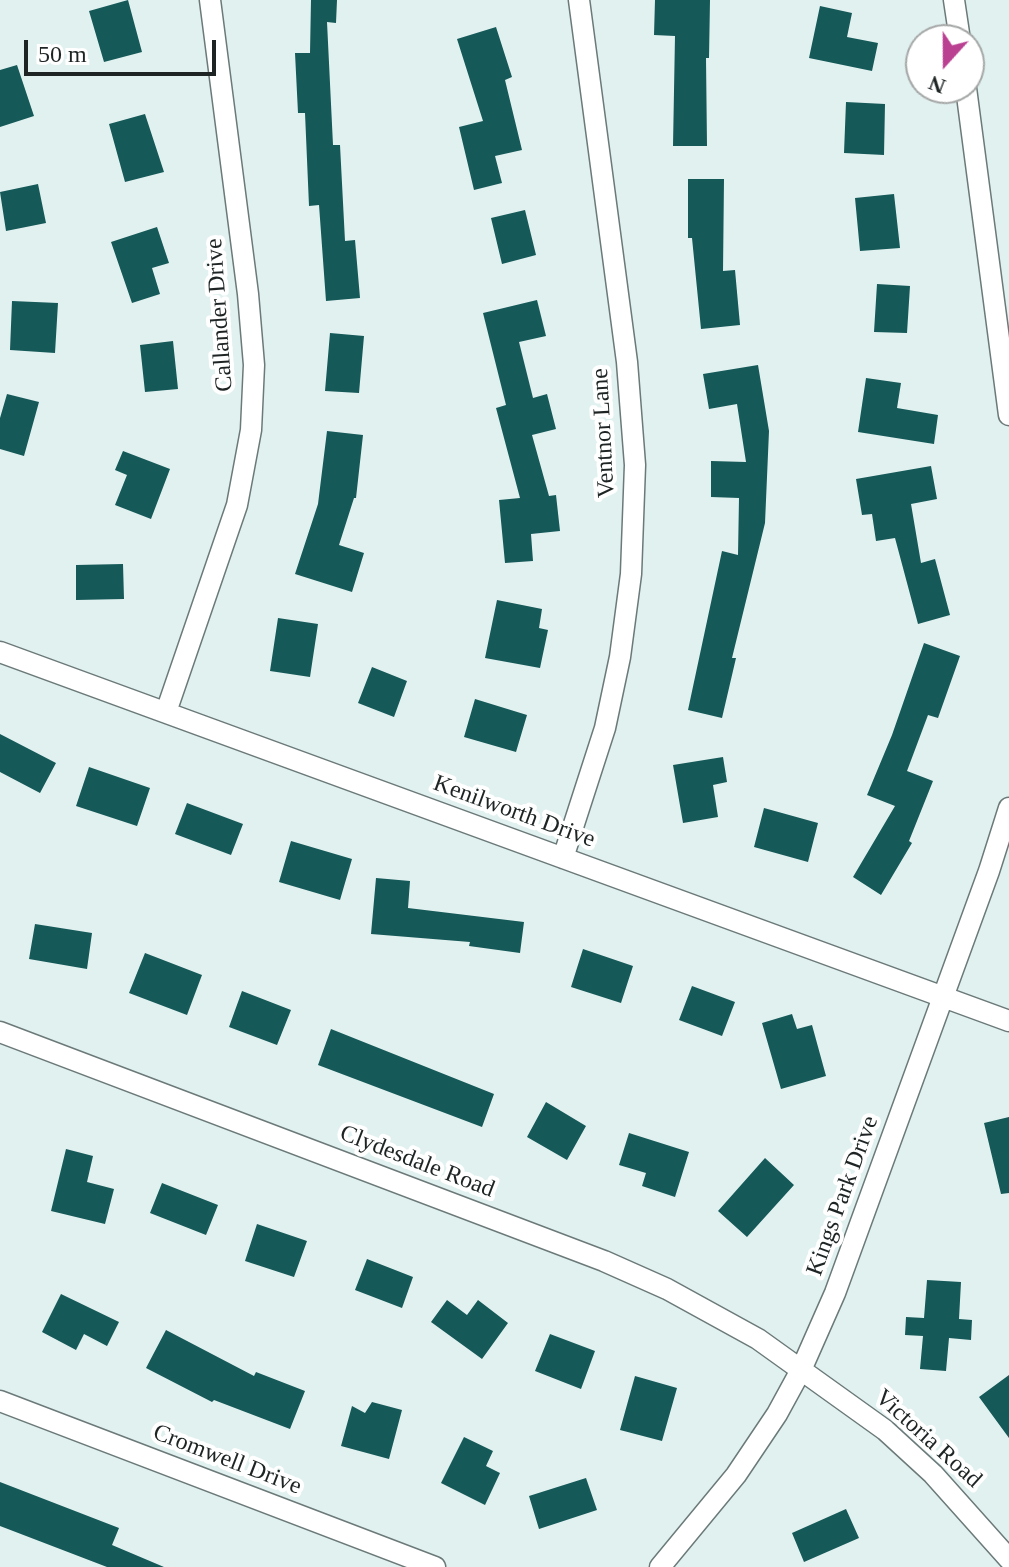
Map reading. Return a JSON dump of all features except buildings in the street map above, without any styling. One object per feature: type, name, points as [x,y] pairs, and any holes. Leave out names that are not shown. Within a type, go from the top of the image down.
[{"type":"street","name":"Callander Drive","points":[[166,712],[237,505],[251,430],[254,365],[248,294],[210,0]]},
{"type":"street","name":"Ventnor Lane","points":[[563,858],[605,728],[620,657],[631,574],[635,465],[627,362],[579,0]]},
{"type":"street","points":[[954,0],[958,24]]},
{"type":"street","points":[[968,104],[1009,415]]},
{"type":"street","name":"Kenilworth Drive","points":[[0,652],[1009,1021]]},
{"type":"street","name":"Kings Park Drive","points":[[660,1567],[736,1475],[777,1414],[801,1370],[835,1293],[989,871],[1009,808]]},
{"type":"street","name":"Clydesdale Road","points":[[0,1032],[604,1261],[738,1326],[801,1370]]},
{"type":"street","name":"Victoria Road","points":[[801,1370],[885,1430],[933,1474],[1009,1559]]},
{"type":"street","name":"Cromwell Drive","points":[[0,1401],[435,1567]]}]
